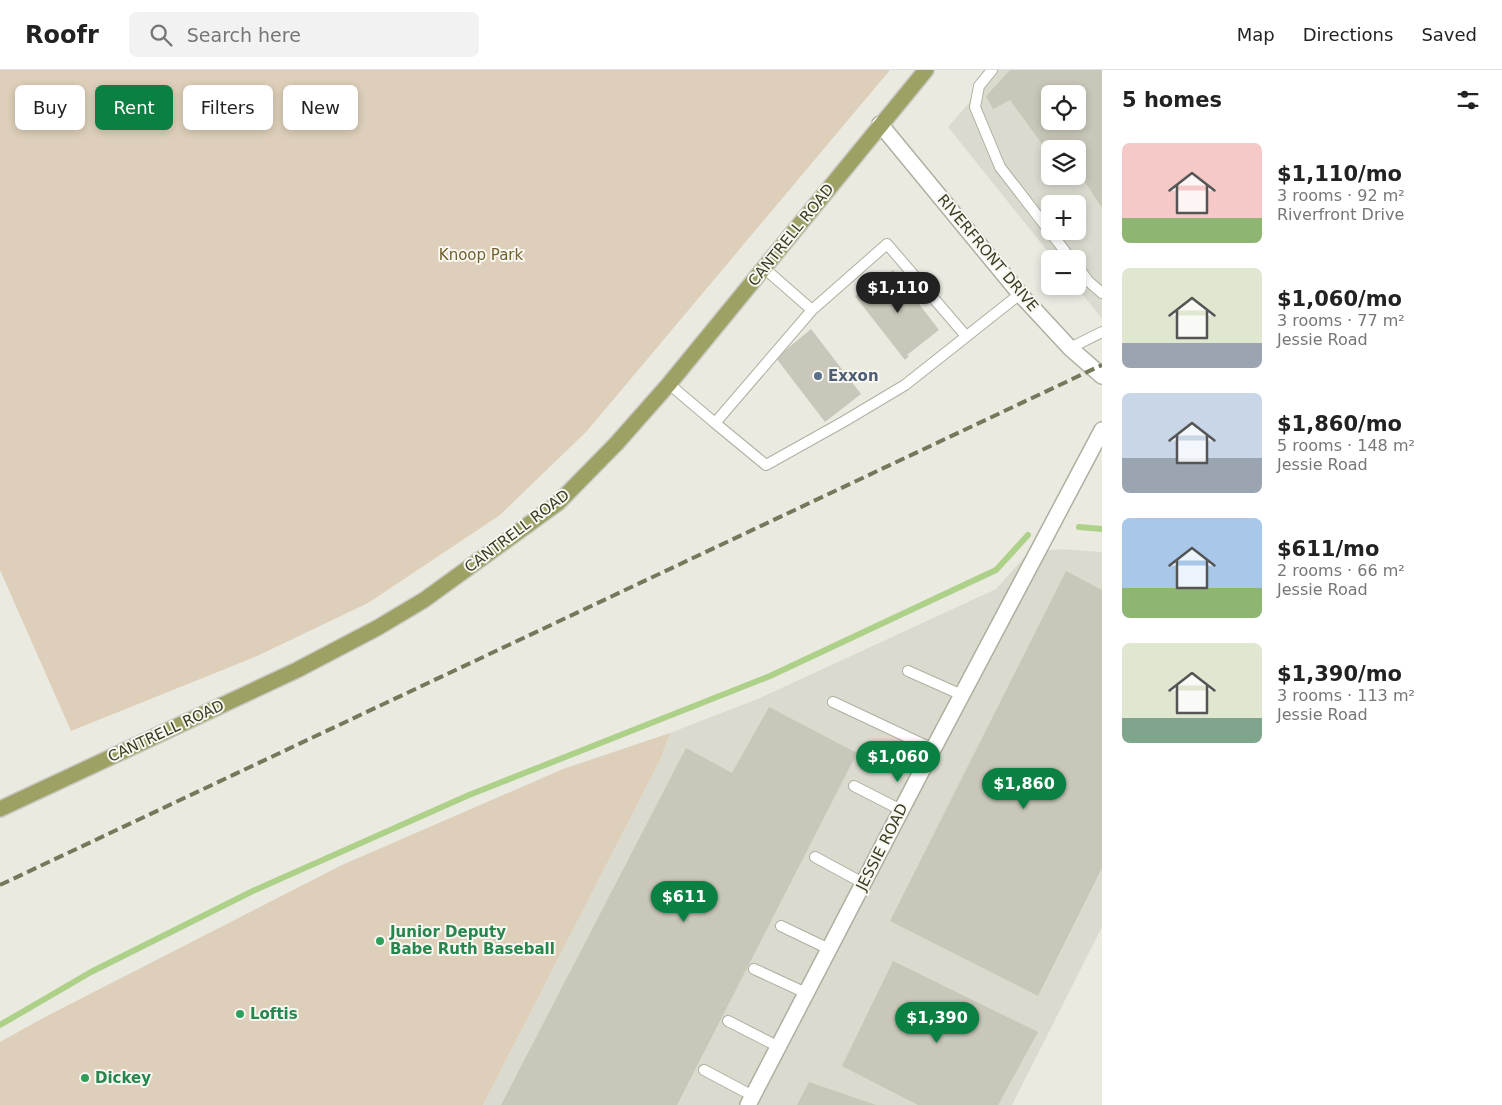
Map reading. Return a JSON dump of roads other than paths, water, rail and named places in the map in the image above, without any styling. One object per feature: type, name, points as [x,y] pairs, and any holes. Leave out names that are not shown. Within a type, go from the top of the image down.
[{"type":"main road","name":"CANTRELL ROAD","points":[[0,809],[296,670],[377,628],[408,610],[558,503],[616,444],[669,384],[926,70]]},
{"type":"street","name":"RIVERFRONT DRIVE","points":[[880,124],[1020,294],[1070,348],[1102,376]]},
{"type":"street","name":"JESSIE ROAD","points":[[750,1100],[933,748],[1102,430]]},
{"type":"lane","points":[[992,70],[980,86],[975,107],[1000,167],[1064,250]]},
{"type":"lane","points":[[715,423],[812,310],[887,244],[966,336]]},
{"type":"lane","points":[[764,268],[812,310]]},
{"type":"lane","points":[[1086,278],[1102,293]]},
{"type":"lane","points":[[669,384],[766,464],[843,422],[905,385],[1020,294]]},
{"type":"lane","points":[[1070,348],[1102,332]]},
{"type":"lane","points":[[908,671],[962,695]]},
{"type":"lane","points":[[833,702],[933,748]]},
{"type":"lane","points":[[854,786],[901,810]]},
{"type":"lane","points":[[815,858],[863,883]]},
{"type":"lane","points":[[781,926],[829,949]]},
{"type":"lane","points":[[754,969],[806,994]]},
{"type":"lane","points":[[728,1021],[778,1046]]},
{"type":"lane","points":[[704,1070],[750,1100]]},
{"type":"waterway","points":[[1079,527],[1102,529]]},
{"type":"waterway","points":[[0,1025],[91,972],[255,890],[469,795],[770,676],[996,570],[1028,535]]},
{"type":"railway","points":[[0,885],[1102,365]]},
{"type":"place","name":"Exxon","points":[[818,376]]},
{"type":"place","name":"Junior Deputy Babe Ruth Baseball","points":[[380,941]]},
{"type":"place","name":"Loftis","points":[[240,1014]]},
{"type":"place","name":"Dickey","points":[[85,1078]]},
{"type":"park label","name":"Knoop Park","points":[[481,255]]}]
